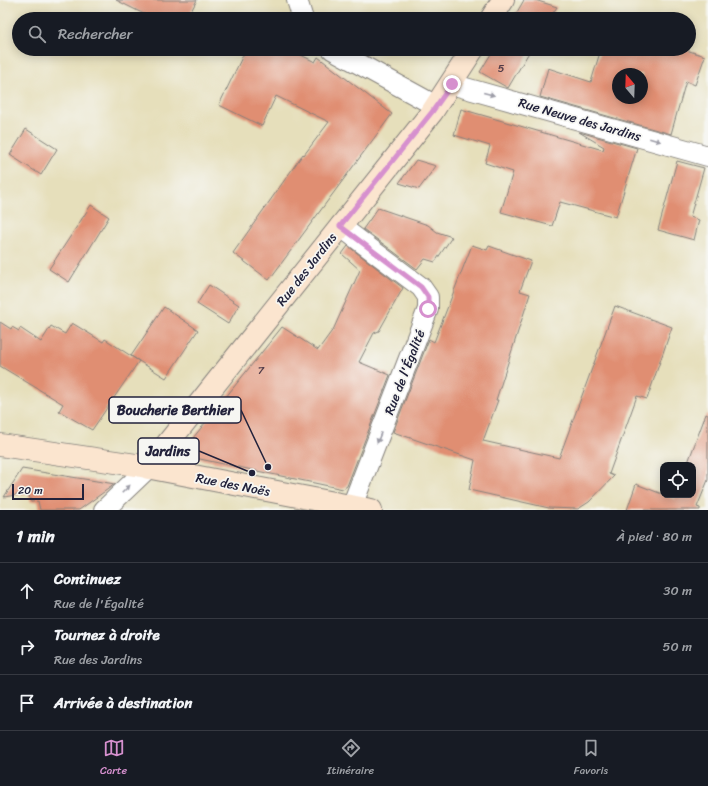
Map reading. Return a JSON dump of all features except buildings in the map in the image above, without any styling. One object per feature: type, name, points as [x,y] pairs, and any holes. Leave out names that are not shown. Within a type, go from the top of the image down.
[{"type":"street","points":[[297,0],[301,12]]},
{"type":"street","points":[[495,12],[503,0]]},
{"type":"street","points":[[345,56],[436,106]]},
{"type":"street","name":"Rue des Jardins","points":[[148,468],[436,106],[452,84],[469,56]]},
{"type":"street","name":"Rue Neuve des Jardins","points":[[452,84],[708,156]]},
{"type":"street","name":"Rue de l'Égalité","points":[[340,226],[421,287],[428,297],[428,309],[361,508]]},
{"type":"street","name":"Rue des Noës","points":[[0,445],[148,468],[361,508]]},
{"type":"street","points":[[104,510],[148,468]]},
{"type":"place","name":"Boucherie Berthier","points":[[268,467]]},
{"type":"place","name":"Jardins","points":[[252,473]]},
{"type":"route","points":[[428,309],[428,297],[421,287],[340,226],[432,112],[452,84]]}]
